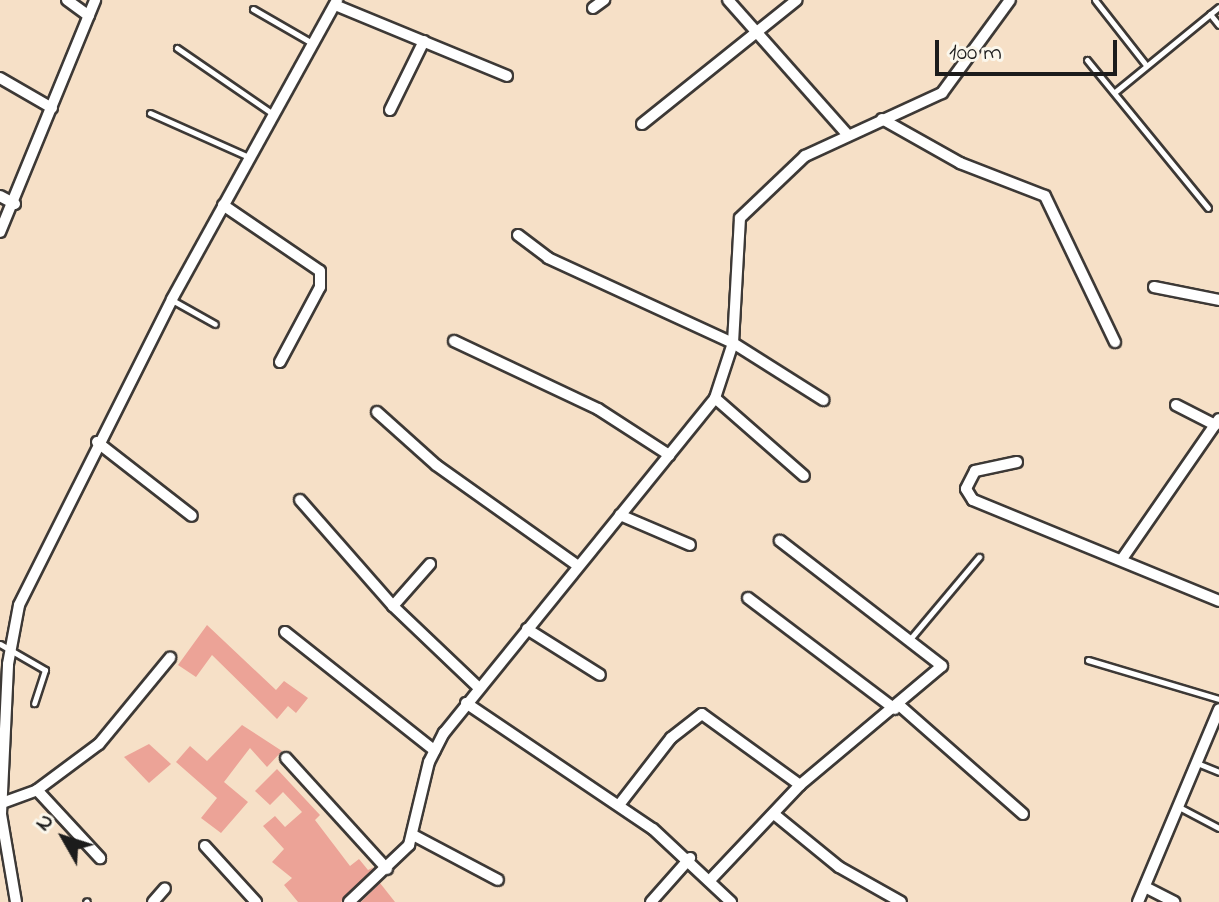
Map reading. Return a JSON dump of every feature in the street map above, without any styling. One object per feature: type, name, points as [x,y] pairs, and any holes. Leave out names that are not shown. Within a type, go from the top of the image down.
[{"type":"street","points":[[67,0],[89,16]]},
{"type":"street","points":[[0,232],[15,204],[95,0]]},
{"type":"street","points":[[593,8],[604,0]]},
{"type":"street","points":[[728,0],[847,134]]},
{"type":"street","points":[[642,124],[797,0]]},
{"type":"street","points":[[349,902],[387,869],[413,835],[435,751],[466,703],[715,398],[733,343],[740,218],[766,185],[847,134],[942,93],[1010,0]]},
{"type":"street","points":[[16,902],[2,803],[10,650],[41,550],[172,299],[336,2],[507,76]]},
{"type":"street","points":[[390,110],[424,41]]},
{"type":"street","points":[[0,78],[52,108]]},
{"type":"street","points":[[882,119],[960,163],[1045,196],[1115,342]]},
{"type":"street","points":[[0,196],[15,204]]},
{"type":"street","points":[[223,205],[320,271],[320,287],[280,362]]},
{"type":"street","points":[[518,235],[548,258],[733,343],[823,400]]},
{"type":"street","points":[[1154,287],[1219,300]]},
{"type":"street","points":[[454,341],[598,409],[669,455]]},
{"type":"street","points":[[715,398],[804,476]]},
{"type":"street","points":[[1122,559],[1217,422],[1176,405]]},
{"type":"street","points":[[377,412],[458,482],[578,566]]},
{"type":"street","points":[[97,442],[192,516]]},
{"type":"street","points":[[1017,462],[975,471],[966,489],[973,500],[1219,601]]},
{"type":"street","points":[[300,500],[393,606],[479,688]]},
{"type":"street","points":[[620,515],[690,545]]},
{"type":"street","points":[[712,878],[800,785],[897,707],[942,666],[911,638],[780,541]]},
{"type":"street","points":[[393,606],[430,564]]},
{"type":"street","points":[[748,598],[897,707],[1023,814]]},
{"type":"street","points":[[527,629],[600,675]]},
{"type":"street","points":[[285,632],[435,751]]},
{"type":"street","points":[[2,803],[37,790],[99,744],[170,658]]},
{"type":"street","points":[[466,703],[619,805],[690,858],[712,878],[731,902]]},
{"type":"street","points":[[1138,902],[1219,709]]},
{"type":"street","points":[[619,805],[671,738],[702,714],[800,785]]},
{"type":"street","points":[[286,758],[387,869]]},
{"type":"street","points":[[37,790],[100,858]]},
{"type":"street","points":[[774,814],[839,867],[901,902]]},
{"type":"street","points":[[413,835],[498,880]]},
{"type":"street","points":[[205,846],[256,902]]},
{"type":"street","points":[[651,902],[690,858]]},
{"type":"street","points":[[1145,887],[1174,902]]},
{"type":"street","points":[[153,902],[165,888]]},
{"type":"lane","points":[[1095,0],[1146,65]]},
{"type":"lane","points":[[1115,92],[1219,7]]},
{"type":"lane","points":[[253,9],[313,44]]},
{"type":"lane","points":[[1210,14],[1219,25]]},
{"type":"lane","points":[[177,48],[273,114]]},
{"type":"lane","points":[[1087,60],[1208,208]]},
{"type":"lane","points":[[150,113],[249,157]]},
{"type":"lane","points":[[172,299],[215,324]]},
{"type":"lane","points":[[911,638],[979,557]]},
{"type":"lane","points":[[0,644],[45,670],[34,703]]},
{"type":"lane","points":[[1088,660],[1219,699]]},
{"type":"lane","points":[[1196,763],[1219,772]]},
{"type":"lane","points":[[1178,806],[1219,828]]},
{"type":"building","points":[[207,625],[276,690],[284,681],[308,698],[296,713],[288,706],[277,719],[212,655],[196,677],[178,665]]},
{"type":"building","points":[[242,725],[282,751],[267,767],[250,748],[224,782],[248,802],[221,833],[201,818],[217,798],[176,762],[190,746],[207,761]]},
{"type":"building","points":[[149,744],[171,764],[149,783],[124,757]]},
{"type":"building","points":[[277,769],[320,815],[315,820],[350,866],[359,859],[368,870],[374,867],[341,902],[298,902],[284,885],[292,878],[272,862],[284,849],[263,826],[275,816],[285,827],[302,812],[283,792],[270,805],[255,791]]},
{"type":"building","points":[[380,883],[395,902],[361,902]]}]
